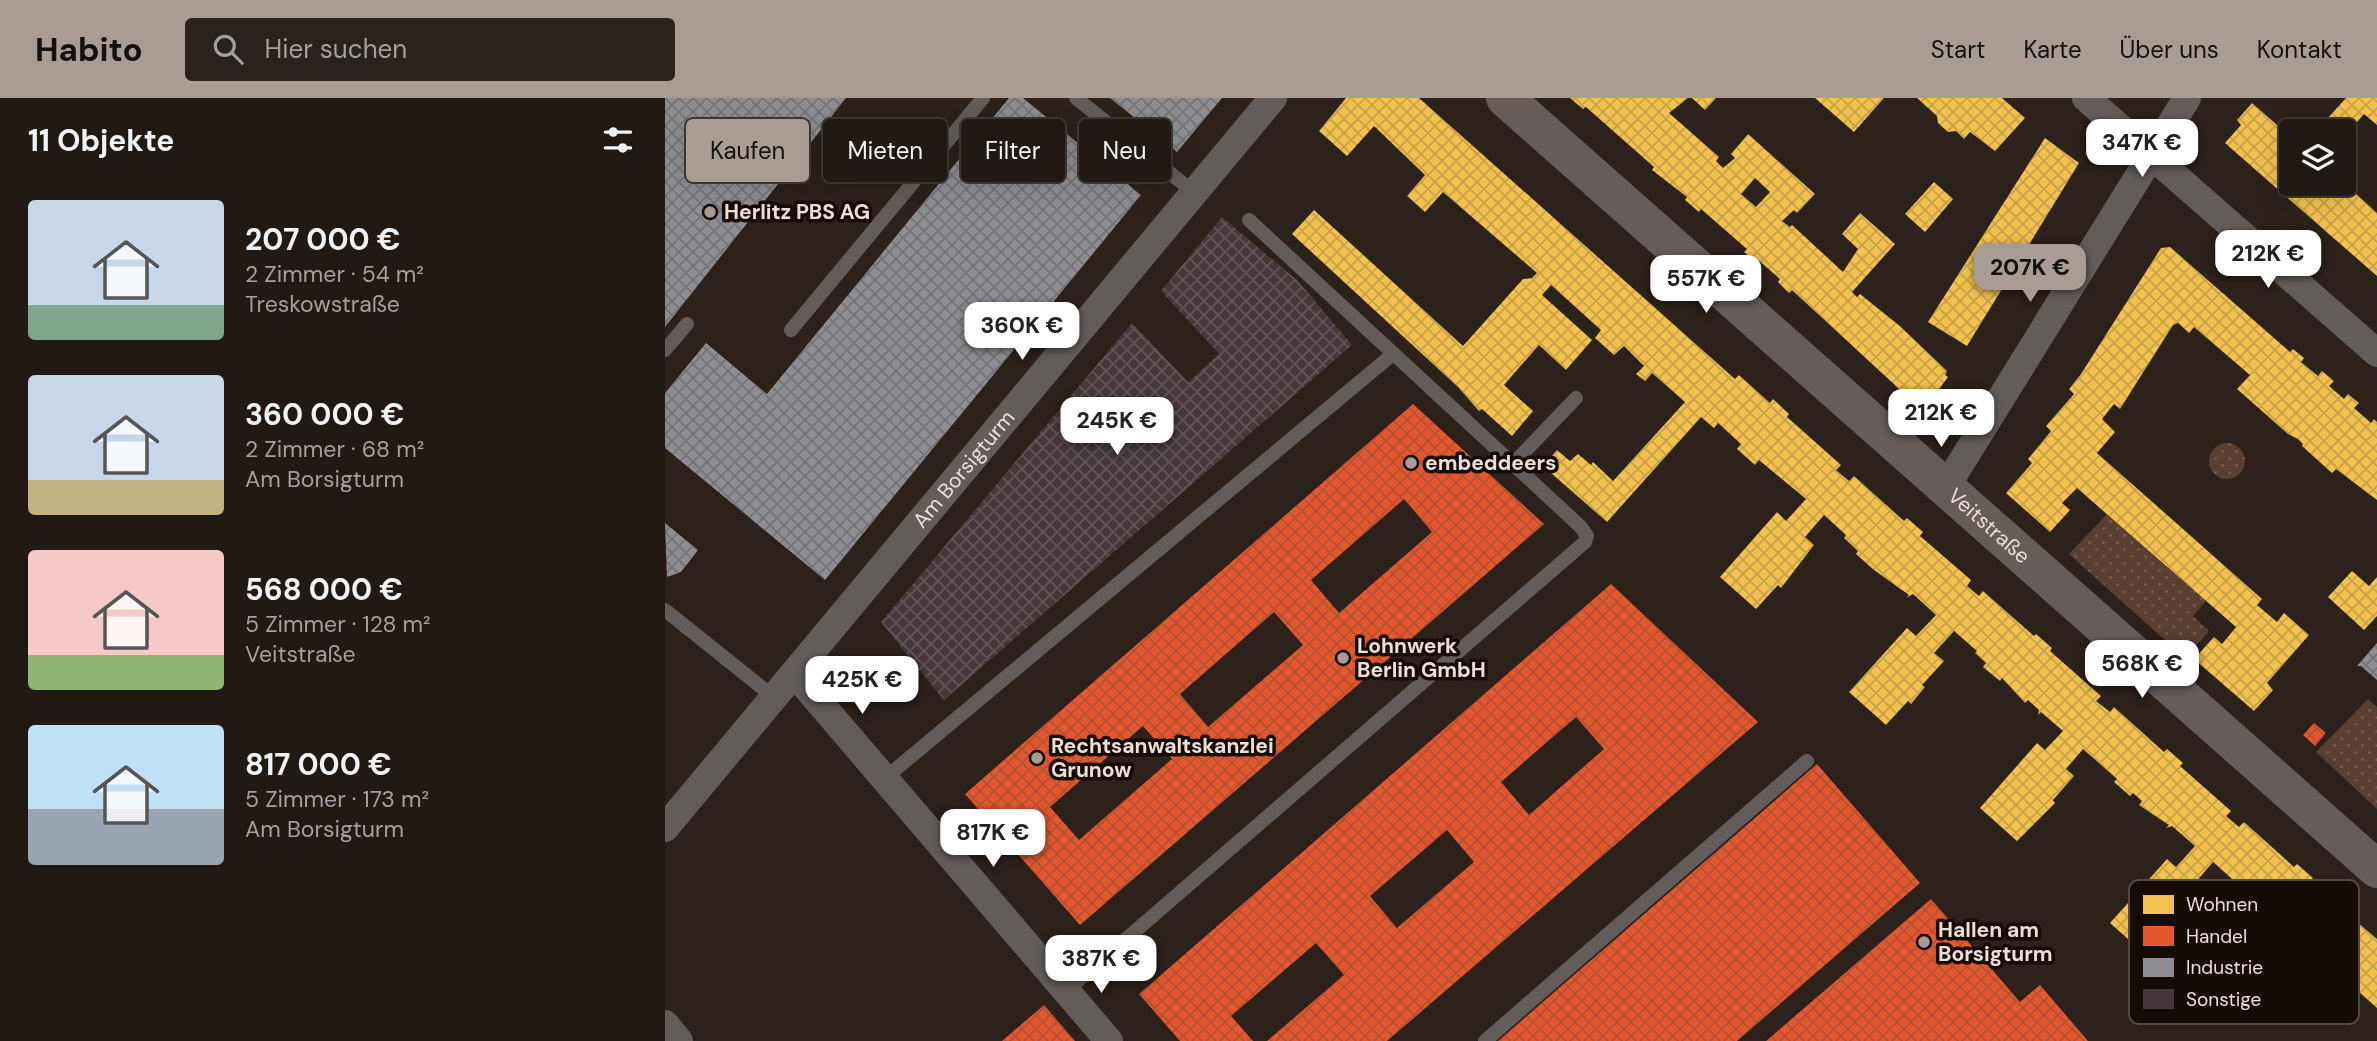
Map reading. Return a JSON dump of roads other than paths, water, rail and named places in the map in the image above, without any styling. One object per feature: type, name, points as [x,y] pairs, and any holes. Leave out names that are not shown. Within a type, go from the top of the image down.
[{"type":"street","name":"Am Borsigturm","points":[[665,828],[1273,98]]},
{"type":"street","name":"Veitstraße","points":[[1505,98],[2377,869]]},
{"type":"street","points":[[2086,98],[2377,353]]},
{"type":"street","points":[[1946,487],[2187,98]]},
{"type":"street","points":[[795,674],[1109,1041]]},
{"type":"street","points":[[665,1024],[680,1041]]},
{"type":"lane","points":[[791,330],[983,98]]},
{"type":"lane","points":[[1076,98],[1195,193]]},
{"type":"lane","points":[[1066,991],[1585,542],[1587,536],[1581,527],[1249,220]]},
{"type":"lane","points":[[665,350],[687,324]]},
{"type":"lane","points":[[884,779],[1394,354]]},
{"type":"lane","points":[[1513,464],[1576,398]]},
{"type":"lane","points":[[665,610],[775,698]]},
{"type":"lane","points":[[1485,1041],[1807,761]]},
{"type":"place","name":"Herlitz PBS AG","points":[[710,212]]},
{"type":"place","name":"embeddeers","points":[[1411,463]]},
{"type":"place","name":"Lohnwerk Berlin GmbH","points":[[1343,658]]},
{"type":"place","name":"Rechtsanwaltskanzlei Grunow","points":[[1037,758]]},
{"type":"place","name":"Hallen am Borsigturm","points":[[1924,942]]}]
